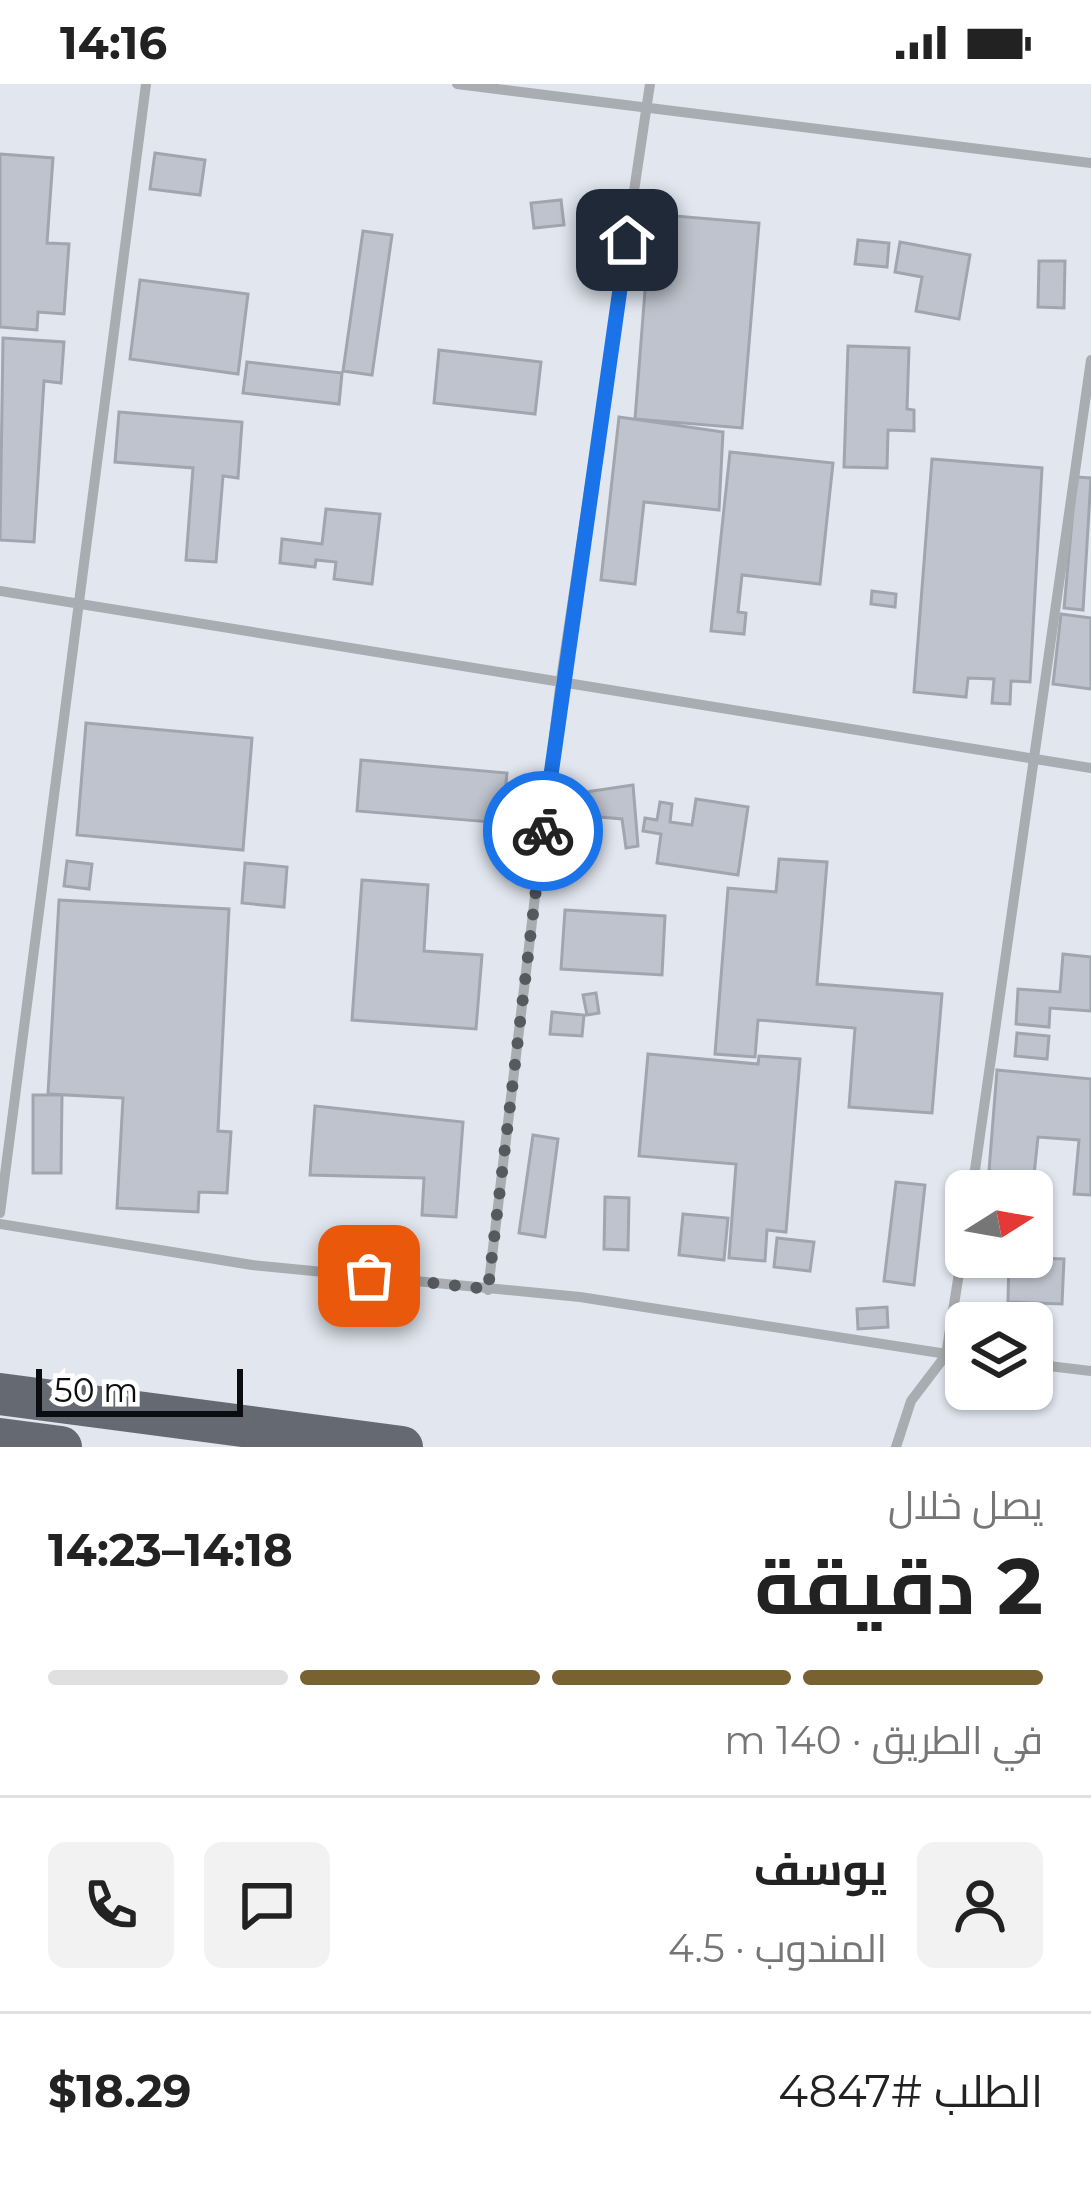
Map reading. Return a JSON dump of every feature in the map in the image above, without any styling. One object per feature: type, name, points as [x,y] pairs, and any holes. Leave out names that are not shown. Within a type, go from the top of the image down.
[{"type":"highway","points":[[0,1394],[402,1447]]},
{"type":"highway","points":[[0,1439],[61,1447]]},
{"type":"lane","points":[[0,1213],[146,84]]},
{"type":"lane","points":[[458,84],[1091,163]]},
{"type":"lane","points":[[488,1289],[561,679],[650,84]]},
{"type":"lane","points":[[975,1170],[1091,360]]},
{"type":"lane","points":[[0,591],[1091,768]]},
{"type":"lane","points":[[0,1224],[252,1264],[580,1298],[945,1354]]},
{"type":"lane","points":[[896,1447],[911,1401],[945,1355]]},
{"type":"lane","points":[[1053,1366],[1091,1371]]},
{"type":"building","points":[[155,153],[205,160],[200,195],[150,189]]},
{"type":"building","points":[[0,154],[53,158],[47,243],[69,244],[64,314],[38,312],[37,330],[0,327]]},
{"type":"building","points":[[561,200],[564,225],[534,228],[531,203]]},
{"type":"building","points":[[651,214],[759,223],[742,428],[635,419]]},
{"type":"building","points":[[363,231],[392,235],[372,375],[343,371]]},
{"type":"building","points":[[858,240],[889,243],[887,267],[855,264]]},
{"type":"building","points":[[900,242],[970,255],[959,319],[916,311],[922,277],[895,272]]},
{"type":"building","points":[[1039,261],[1065,261],[1064,308],[1038,307]]},
{"type":"building","points":[[140,280],[248,294],[238,374],[130,359]]},
{"type":"building","points":[[3,338],[64,342],[61,383],[44,381],[34,542],[0,540]]},
{"type":"building","points":[[848,346],[909,348],[907,409],[914,410],[914,431],[888,430],[887,468],[844,467]]},
{"type":"building","points":[[439,350],[541,362],[535,414],[434,403]]},
{"type":"building","points":[[247,362],[342,373],[339,404],[243,393]]},
{"type":"building","points":[[119,412],[242,422],[238,478],[223,476],[216,562],[186,560],[193,468],[115,462]]},
{"type":"building","points":[[619,417],[723,432],[719,510],[644,502],[635,584],[601,580]]},
{"type":"building","points":[[730,452],[833,463],[820,584],[742,575],[738,612],[746,613],[744,634],[711,631]]},
{"type":"building","points":[[932,459],[1042,468],[1030,682],[1011,681],[1010,704],[992,703],[994,679],[968,678],[966,697],[914,692]]},
{"type":"building","points":[[1076,477],[1091,478],[1083,610],[1064,608]]},
{"type":"building","points":[[326,509],[380,514],[372,584],[334,579],[336,562],[316,560],[315,567],[280,563],[282,539],[322,544]]},
{"type":"building","points":[[872,591],[896,594],[895,607],[871,604]]},
{"type":"building","points":[[1061,614],[1091,618],[1091,689],[1053,684]]},
{"type":"building","points":[[86,723],[252,738],[243,850],[77,835]]},
{"type":"building","points":[[361,760],[507,773],[502,823],[357,811]]},
{"type":"building","points":[[633,785],[638,846],[626,848],[622,819],[589,816],[586,792]]},
{"type":"building","points":[[696,799],[748,807],[738,875],[657,863],[661,834],[643,831],[645,818],[657,820],[660,802],[672,804],[670,822],[692,825]]},
{"type":"building","points":[[779,859],[827,862],[817,984],[942,994],[932,1113],[849,1107],[855,1028],[758,1020],[755,1057],[715,1054],[728,888],[776,892]]},
{"type":"building","points":[[67,861],[92,864],[89,889],[64,886]]},
{"type":"building","points":[[245,863],[287,867],[284,907],[242,903]]},
{"type":"building","points":[[362,880],[428,885],[424,951],[482,955],[476,1029],[352,1020]]},
{"type":"building","points":[[59,900],[229,909],[218,1131],[231,1132],[227,1193],[199,1192],[198,1212],[117,1208],[123,1098],[48,1094]]},
{"type":"building","points":[[565,910],[665,916],[662,975],[561,969]]},
{"type":"building","points":[[1063,954],[1091,957],[1091,1011],[1050,1008],[1049,1027],[1016,1024],[1018,989],[1060,992]]},
{"type":"building","points":[[596,993],[599,1013],[587,1015],[583,995]]},
{"type":"building","points":[[552,1012],[584,1015],[582,1036],[550,1034]]},
{"type":"building","points":[[1017,1033],[1049,1036],[1047,1059],[1015,1056]]},
{"type":"building","points":[[648,1054],[758,1064],[759,1056],[800,1059],[786,1232],[767,1230],[765,1261],[729,1258],[736,1164],[639,1156]]},
{"type":"building","points":[[997,1070],[1091,1079],[1091,1195],[1074,1194],[1079,1140],[1038,1137],[1035,1170],[989,1170]]},
{"type":"building","points":[[33,1095],[62,1095],[61,1173],[33,1173]]},
{"type":"building","points":[[315,1106],[463,1122],[456,1217],[422,1215],[424,1178],[310,1175]]},
{"type":"building","points":[[533,1135],[558,1139],[545,1237],[519,1233]]},
{"type":"building","points":[[896,1182],[925,1185],[914,1285],[884,1281]]},
{"type":"building","points":[[605,1197],[629,1198],[628,1250],[604,1249]]},
{"type":"building","points":[[683,1214],[728,1218],[724,1260],[679,1255]]},
{"type":"building","points":[[777,1238],[814,1242],[810,1271],[774,1267]]},
{"type":"building","points":[[1053,1259],[1064,1259],[1062,1304],[1008,1302],[1009,1278],[1053,1278]]},
{"type":"building","points":[[887,1307],[888,1327],[858,1329],[857,1309]]},
{"type":"way so far","points":[[369,1276],[488,1289],[543,831]]},
{"type":"route","points":[[543,831],[627,240]]}]
